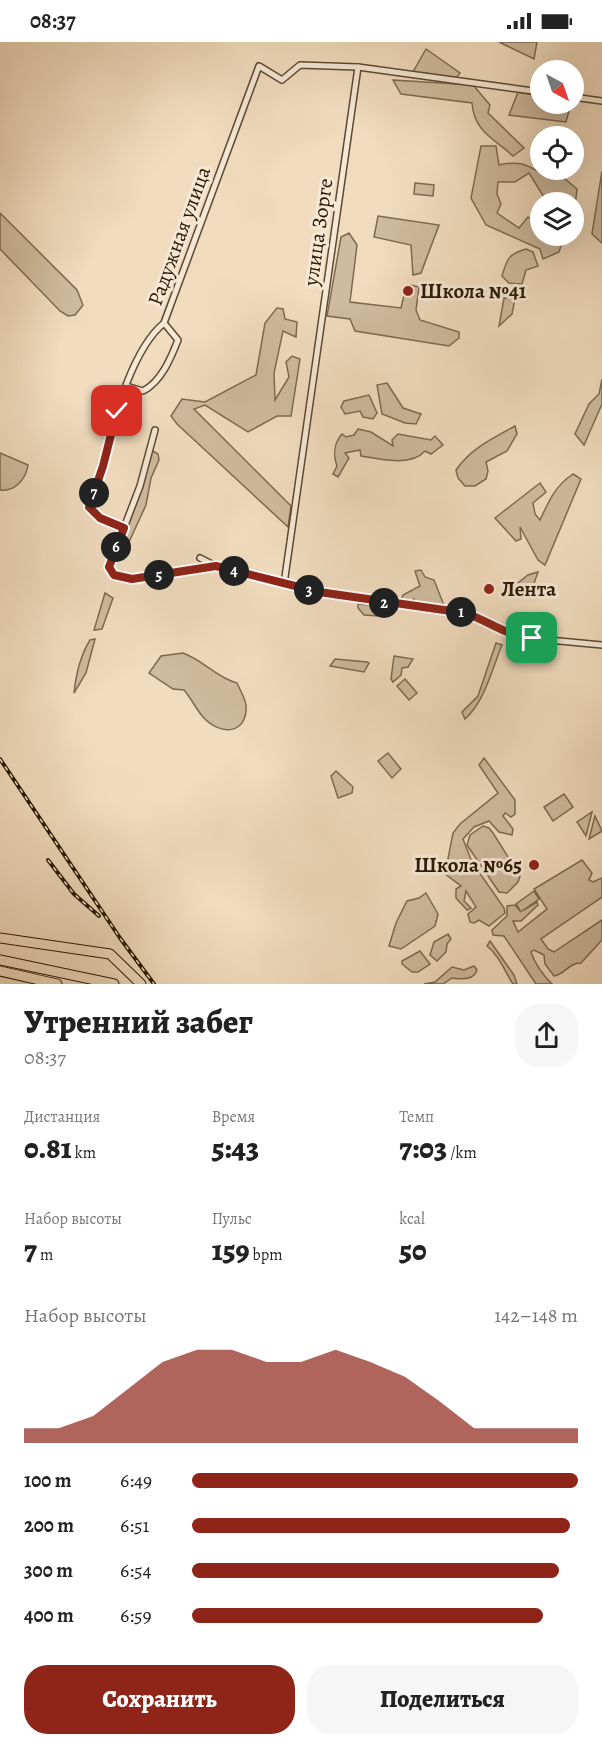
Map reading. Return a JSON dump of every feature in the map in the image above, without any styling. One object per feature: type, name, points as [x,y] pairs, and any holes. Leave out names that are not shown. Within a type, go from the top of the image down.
[{"type":"highway","points":[[0,938],[110,954],[141,984]]},
{"type":"highway","points":[[0,960],[114,984]]},
{"type":"highway","points":[[0,971],[57,984]]},
{"type":"street","name":"Радужная улица","points":[[124,528],[100,518],[89,507],[126,386],[146,340],[164,323],[259,66],[282,80],[300,65],[358,67]]},
{"type":"street","points":[[358,67],[530,91]]},
{"type":"street","name":"улица Зорге","points":[[284,584],[358,67]]},
{"type":"street","points":[[584,99],[602,101]]},
{"type":"street","points":[[126,386],[143,391],[151,387],[167,363],[178,340],[164,323]]},
{"type":"street","points":[[155,430],[140,486],[109,567],[119,578],[132,579],[216,566]]},
{"type":"street","points":[[200,558],[216,566],[284,584],[386,603],[465,613],[485,620],[505,633],[602,645]]},
{"type":"shaded area","points":[[499,42],[537,42],[534,59]]},
{"type":"shaded area","points":[[426,49],[460,73],[454,81],[413,72]]},
{"type":"shaded area","points":[[393,80],[473,85],[490,105],[488,113],[524,148],[513,156],[492,139],[476,121],[472,103],[401,94]]},
{"type":"shaded area","points":[[518,92],[530,94],[530,114],[568,114],[566,122],[509,115]]},
{"type":"shaded area","points":[[481,146],[496,146],[499,165],[513,163],[530,167],[530,175],[529,173],[515,182],[498,182],[497,194],[501,204],[497,213],[519,228],[528,217],[530,218],[530,245],[486,225],[471,198]]},
{"type":"shaded area","points":[[602,171],[602,243],[592,234]]},
{"type":"shaded area","points":[[533,180],[566,180],[577,189],[577,192],[541,192]]},
{"type":"shaded area","points":[[415,183],[434,185],[433,196],[414,194]]},
{"type":"shaded area","points":[[0,213],[77,290],[83,305],[75,315],[68,316],[60,311],[0,249]]},
{"type":"shaded area","points":[[378,216],[439,225],[421,273],[413,275],[411,245],[374,237]]},
{"type":"shaded area","points":[[349,233],[357,245],[350,302],[401,308],[404,295],[411,285],[419,287],[416,310],[420,320],[459,332],[459,338],[449,346],[355,331],[350,319],[327,316],[341,237]]},
{"type":"shaded area","points":[[533,246],[561,246],[559,252],[543,259],[540,249]]},
{"type":"shaded area","points":[[526,249],[533,252],[538,266],[526,270],[522,284],[509,283],[502,276],[507,261],[512,255]]},
{"type":"shaded area","points":[[504,298],[515,299],[512,314],[499,326]]},
{"type":"shaded area","points":[[277,308],[283,309],[285,319],[297,322],[296,337],[283,331],[274,373],[275,400],[289,377],[286,362],[292,356],[300,359],[291,416],[277,416],[248,432],[205,405],[194,409],[291,506],[288,527],[171,416],[182,399],[205,402],[256,375],[265,323]]},
{"type":"shaded area","points":[[602,379],[602,404],[584,445],[575,434],[589,404],[599,394]]},
{"type":"shaded area","points":[[387,383],[403,408],[421,414],[416,424],[405,423],[382,414],[377,385]]},
{"type":"shaded area","points":[[369,395],[377,413],[373,419],[363,417],[360,411],[345,414],[341,407],[344,401]]},
{"type":"shaded area","points":[[515,426],[517,434],[507,451],[486,462],[488,471],[486,479],[475,486],[465,486],[458,478],[456,470],[482,445]]},
{"type":"shaded area","points":[[358,429],[371,432],[393,446],[392,440],[398,434],[431,440],[435,436],[443,445],[431,454],[425,451],[412,459],[403,460],[361,456],[360,450],[345,453],[349,458],[338,477],[333,474],[337,466],[335,453],[337,441],[342,434],[346,437],[354,435]]},
{"type":"shaded area","points":[[151,450],[158,454],[159,460],[151,478],[146,505],[129,542],[126,556],[119,554]]},
{"type":"shaded area","points":[[0,453],[28,465],[19,484],[10,489],[0,490]]},
{"type":"shaded area","points":[[573,474],[581,479],[545,565],[538,560],[520,527],[521,539],[516,541],[495,518],[540,483],[546,492],[533,503],[535,514],[540,520],[557,489]]},
{"type":"shaded area","points":[[421,570],[425,577],[434,580],[445,608],[419,605],[414,599],[406,603],[401,600],[403,595],[420,586],[415,571]]},
{"type":"shaded area","points":[[538,572],[532,589],[514,586],[528,575]]},
{"type":"shaded area","points":[[105,593],[113,598],[102,629],[94,630]]},
{"type":"shaded area","points":[[358,604],[381,606],[382,614],[379,616],[364,615],[358,608]]},
{"type":"shaded area","points":[[95,639],[86,673],[74,693],[77,672],[84,652],[90,640]]},
{"type":"shaded area","points":[[496,643],[502,645],[487,684],[478,703],[465,719],[462,712],[478,696]]},
{"type":"shaded area","points":[[183,653],[237,683],[246,705],[243,722],[238,727],[225,729],[210,723],[200,714],[184,690],[173,689],[149,673],[161,656]]},
{"type":"shaded area","points":[[394,656],[413,659],[408,667],[402,668],[401,675],[393,682],[391,679]]},
{"type":"shaded area","points":[[335,659],[369,663],[364,672],[330,666]]},
{"type":"shaded area","points":[[405,679],[417,693],[409,700],[397,686]]},
{"type":"shaded area","points":[[388,753],[401,769],[392,778],[378,761]]},
{"type":"shaded area","points":[[484,758],[515,800],[515,814],[511,817],[505,813],[503,816],[513,829],[512,835],[499,832],[489,821],[474,827],[463,839],[472,862],[504,908],[505,913],[489,926],[479,920],[474,923],[470,922],[468,914],[476,907],[466,891],[464,901],[471,908],[467,910],[456,898],[456,889],[461,886],[445,874],[453,833],[460,824],[498,793],[479,765]]},
{"type":"shaded area","points":[[336,771],[353,787],[352,793],[338,798],[331,776]]},
{"type":"shaded area","points":[[564,794],[573,807],[553,821],[544,807]]},
{"type":"shaded area","points":[[592,812],[586,836],[577,822]]},
{"type":"shaded area","points":[[595,816],[602,831],[589,839]]},
{"type":"shaded area","points":[[483,826],[489,828],[493,833],[520,876],[518,882],[507,893],[499,892],[467,845],[470,835]]},
{"type":"shaded area","points":[[582,860],[592,873],[589,880],[593,882],[602,878],[602,897],[541,939],[548,949],[554,952],[602,920],[602,940],[581,963],[554,976],[545,964],[544,955],[534,950],[531,952],[545,977],[552,984],[536,984],[504,936],[493,935],[492,930],[507,916],[507,906],[515,905],[521,912],[516,904],[534,891],[539,899],[522,911],[537,902],[538,905],[521,921],[513,921],[518,932],[547,909],[534,889]]},
{"type":"shaded area","points":[[426,893],[438,914],[435,926],[401,949],[389,946],[396,923],[407,901],[419,898]]},
{"type":"shaded area","points":[[448,934],[451,939],[447,944],[446,952],[437,961],[430,955],[434,942]]},
{"type":"shaded area","points":[[490,941],[514,975],[517,984],[513,984],[487,946]]},
{"type":"shaded area","points":[[420,951],[430,964],[418,972],[412,972],[402,964],[402,961]]},
{"type":"shaded area","points":[[474,966],[477,970],[470,978],[452,978],[443,984],[424,984],[435,982],[452,967],[464,970]]},
{"type":"railway","points":[[0,759],[120,938],[154,984]]},
{"type":"railway","points":[[48,860],[74,894],[99,916]]},
{"type":"place","name":"Школа №41","points":[[408,291]]},
{"type":"place","name":"Лента","points":[[489,589]]},
{"type":"place","name":"Школа №65","points":[[534,865]]},
{"type":"route","points":[[117,411],[103,466],[89,507],[93,514],[124,528],[109,567],[119,578],[132,579],[216,566],[319,592],[465,613],[485,620],[505,633],[532,638]]}]
